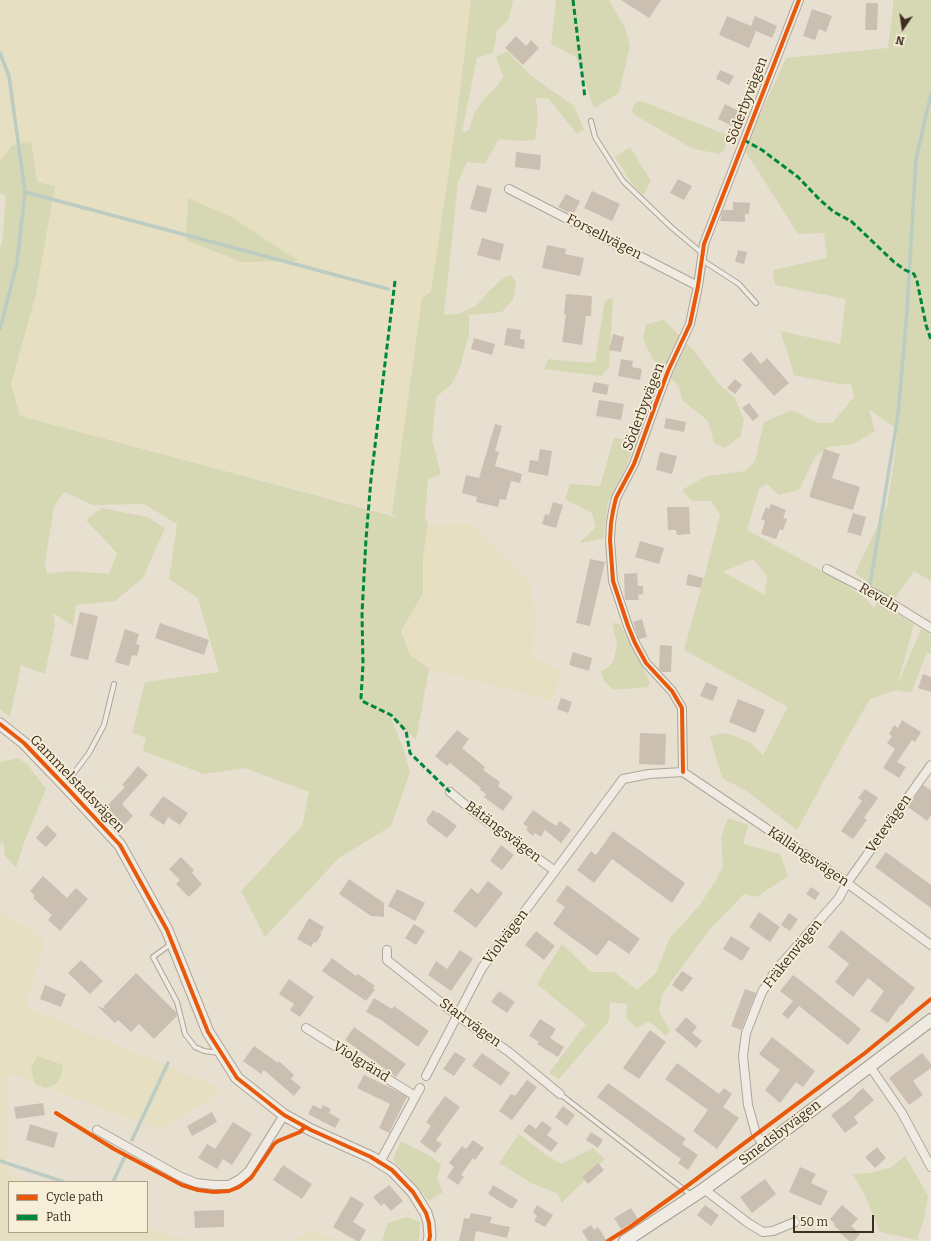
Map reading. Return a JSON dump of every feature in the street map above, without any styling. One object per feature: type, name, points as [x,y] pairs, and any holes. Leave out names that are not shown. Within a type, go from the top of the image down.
[{"type":"main road","name":"Smedsbyvägen","points":[[625,1241],[704,1189],[764,1146],[869,1065],[931,1020]]},
{"type":"street","name":"Söderbyvägen","points":[[683,772],[682,708],[672,691],[646,662],[635,643],[613,581],[610,540],[612,510],[616,498],[634,464],[665,379],[690,324],[698,286],[704,244],[799,0]]},
{"type":"street","name":"Forsellvägen","points":[[509,189],[698,286]]},
{"type":"street","name":"Reveln","points":[[827,569],[881,597],[931,628]]},
{"type":"street","name":"Gammelstadsvägen","points":[[0,724],[24,743],[120,845],[167,930],[208,1032],[237,1078],[284,1115],[311,1130],[380,1162],[392,1170],[413,1192],[426,1213],[430,1236],[429,1241]]},
{"type":"street","name":"Vetevägen","points":[[847,883],[931,765]]},
{"type":"street","name":"Violvägen","points":[[426,1076],[482,968],[623,779],[649,774],[683,772]]},
{"type":"street","name":"Källängsvägen","points":[[683,772],[847,883],[931,945]]},
{"type":"street","name":"Båtängsvägen","points":[[450,792],[555,872]]},
{"type":"street","name":"Fräkenvägen","points":[[764,1146],[756,1134],[748,1105],[744,1056],[746,1033],[762,992],[776,970],[840,898],[847,883]]},
{"type":"street","name":"Starrvägen","points":[[387,950],[387,960],[458,1016],[509,1052],[560,1094]]},
{"type":"street","name":"Violgränd","points":[[306,1028],[415,1096]]},
{"type":"street","points":[[869,1065],[902,1113],[931,1167]]},
{"type":"street","points":[[380,1162],[420,1088]]},
{"type":"street","points":[[97,1130],[179,1176],[196,1183],[229,1185],[240,1179],[249,1171],[284,1115]]},
{"type":"street","points":[[704,1189],[748,1224],[763,1232],[773,1231],[795,1222]]},
{"type":"lane","points":[[591,121],[594,138],[623,181],[702,257],[739,284],[756,303]]},
{"type":"lane","points":[[65,786],[89,753],[104,725],[114,684]]},
{"type":"lane","points":[[172,943],[152,957],[177,1002],[185,1034],[195,1047],[204,1051],[221,1054]]},
{"type":"lane","points":[[560,1094],[692,1196]]},
{"type":"shaded area","points":[[0,0],[471,0],[458,108],[431,292],[422,298],[392,514],[20,416],[11,384],[36,294],[55,187],[37,183],[12,146],[0,161]]},
{"type":"shaded area","points":[[470,523],[530,582],[535,614],[533,658],[562,670],[552,701],[429,669],[410,655],[401,631],[423,593],[423,558],[428,524]]},
{"type":"shaded area","points":[[0,911],[45,940],[26,1007],[225,1090],[159,1130],[8,1073],[7,1173],[27,1181],[8,1181],[8,1233],[148,1233],[148,1227],[168,1235],[195,1241],[0,1241]]},
{"type":"shaded area","points":[[311,1231],[331,1237],[344,1241],[290,1241]]},
{"type":"green space","points":[[471,0],[513,0],[509,19],[497,31],[493,53],[477,58],[462,133],[469,130],[474,114],[483,100],[498,85],[503,76],[496,57],[507,51],[530,75],[574,106],[584,130],[577,134],[548,98],[536,98],[538,119],[535,140],[523,141],[499,139],[485,164],[467,162],[458,182],[444,315],[459,314],[477,305],[502,279],[511,275],[516,282],[513,300],[502,312],[469,315],[469,333],[460,368],[451,385],[436,397],[432,440],[441,474],[428,480],[425,517],[428,524],[423,558],[423,593],[401,631],[410,655],[429,669],[416,740],[391,717],[410,772],[391,826],[339,858],[265,937],[241,891],[302,826],[309,792],[245,768],[204,774],[143,751],[146,738],[132,733],[145,682],[219,672],[198,598],[169,579],[177,524],[144,504],[93,505],[64,492],[54,506],[45,564],[47,574],[71,571],[109,574],[117,553],[86,520],[102,508],[147,517],[165,528],[143,578],[115,601],[76,605],[73,626],[53,613],[55,625],[45,674],[21,665],[10,717],[0,709],[0,247],[2,244],[6,195],[0,193],[0,161],[12,146],[31,141],[37,182],[55,186],[36,294],[11,384],[20,416],[400,518],[392,514],[422,298],[431,292],[458,108]]},
{"type":"green space","points":[[556,0],[609,0],[625,28],[630,46],[619,93],[594,108],[576,57],[551,44]]},
{"type":"green space","points":[[893,0],[931,0],[931,581],[914,571],[893,601],[855,573],[887,506],[894,462],[897,429],[869,409],[875,431],[854,444],[828,447],[815,457],[799,490],[779,495],[767,484],[759,489],[747,530],[839,580],[865,598],[875,609],[877,601],[914,624],[897,686],[921,629],[931,634],[931,654],[927,652],[911,693],[896,690],[870,699],[797,830],[745,790],[722,778],[710,736],[726,733],[750,742],[763,755],[788,707],[684,650],[720,515],[711,501],[692,501],[682,490],[706,476],[745,471],[755,461],[764,422],[792,410],[818,423],[832,423],[854,397],[851,384],[838,384],[794,375],[780,331],[840,344],[846,299],[775,285],[773,270],[827,258],[824,233],[798,234],[744,149],[786,58],[888,48]],"holes":[[[753,559],[767,576],[765,595],[723,572]]]},
{"type":"green space","points":[[641,101],[727,135],[725,148],[720,154],[693,149],[633,114],[632,109],[636,102]]},
{"type":"green space","points":[[630,147],[651,181],[643,195],[633,185],[615,157]]},
{"type":"green space","points":[[188,198],[231,217],[299,261],[242,262],[186,240]]},
{"type":"green space","points":[[613,298],[609,367],[601,376],[544,369],[549,359],[587,363],[595,361],[605,300]]},
{"type":"green space","points":[[664,320],[695,352],[717,382],[735,398],[744,420],[741,436],[725,448],[714,443],[708,421],[682,400],[679,387],[653,359],[646,346],[643,338],[646,324]]},
{"type":"green space","points":[[614,438],[637,440],[608,503],[603,539],[579,543],[596,527],[592,513],[565,499],[570,484],[600,486]]},
{"type":"green space","points":[[612,623],[620,624],[650,682],[648,687],[613,689],[604,681],[601,671],[609,667],[614,660],[617,644]]},
{"type":"green space","points":[[18,758],[27,764],[46,789],[25,840],[16,868],[5,856],[3,840],[0,846],[0,762]]},
{"type":"green space","points":[[728,818],[748,825],[743,844],[780,854],[788,876],[757,897],[744,894],[710,929],[662,995],[659,1011],[670,1031],[666,1036],[649,1021],[637,1028],[626,1018],[627,1004],[610,1002],[609,1021],[559,1079],[549,1073],[586,1024],[537,984],[562,944],[591,972],[614,972],[637,990],[656,973],[669,939],[700,905],[716,880],[723,866],[721,837]]},
{"type":"green space","points":[[37,1056],[63,1065],[60,1079],[54,1085],[45,1088],[35,1084],[31,1068]]},
{"type":"green space","points":[[519,1134],[542,1152],[561,1164],[593,1148],[605,1159],[562,1203],[557,1193],[533,1184],[499,1163]]},
{"type":"green space","points":[[401,1141],[432,1157],[441,1165],[437,1179],[443,1192],[429,1201],[393,1159]]},
{"type":"green space","points":[[905,1156],[928,1196],[924,1218],[917,1240],[880,1232],[865,1195],[852,1174],[869,1173],[890,1168]]},
{"type":"green space","points":[[407,1217],[420,1222],[419,1241],[382,1241],[388,1223]]},
{"type":"building","points":[[621,0],[661,0],[649,18]]},
{"type":"building","points":[[866,3],[878,3],[877,30],[865,30]]},
{"type":"building","points":[[812,9],[832,16],[826,32],[819,29],[815,40],[803,36]]},
{"type":"building","points":[[727,16],[751,26],[755,16],[777,26],[772,38],[756,31],[749,48],[719,35]]},
{"type":"building","points":[[516,36],[526,46],[531,40],[539,48],[523,65],[505,48]]},
{"type":"building","points":[[720,70],[734,76],[729,85],[716,79]]},
{"type":"building","points":[[725,104],[739,111],[732,126],[718,119]]},
{"type":"building","points":[[516,152],[541,155],[540,170],[515,167]]},
{"type":"building","points":[[678,179],[692,186],[684,200],[670,193]]},
{"type":"building","points":[[477,185],[492,189],[486,213],[470,209]]},
{"type":"building","points":[[592,191],[620,204],[612,221],[584,208]]},
{"type":"building","points":[[566,194],[580,201],[573,215],[558,207]]},
{"type":"building","points":[[733,202],[750,203],[749,214],[745,214],[745,222],[720,221],[723,210],[733,210]]},
{"type":"building","points":[[482,238],[504,244],[500,261],[477,255]]},
{"type":"building","points":[[547,245],[566,249],[565,254],[584,258],[580,276],[542,268]]},
{"type":"building","points":[[738,250],[747,252],[744,264],[735,262]]},
{"type":"building","points":[[566,294],[592,296],[591,316],[586,316],[582,345],[562,342],[566,314],[564,314]]},
{"type":"building","points":[[507,328],[521,330],[520,339],[525,340],[524,349],[504,345]]},
{"type":"building","points":[[613,334],[624,337],[621,352],[609,350]]},
{"type":"building","points":[[474,338],[495,344],[492,355],[471,349]]},
{"type":"building","points":[[751,352],[761,364],[767,358],[789,383],[774,396],[742,360]]},
{"type":"building","points":[[621,359],[633,361],[632,367],[642,369],[640,380],[618,376]]},
{"type":"building","points":[[735,379],[742,385],[735,394],[727,388]]},
{"type":"building","points":[[594,382],[609,385],[607,395],[592,392]]},
{"type":"building","points":[[599,400],[624,404],[621,420],[596,416]]},
{"type":"building","points":[[749,403],[759,416],[753,421],[742,408]]},
{"type":"building","points":[[666,418],[686,422],[684,432],[664,428]]},
{"type":"building","points":[[495,424],[502,426],[495,451],[499,452],[495,466],[522,474],[520,483],[511,481],[506,500],[500,499],[498,507],[476,502],[477,497],[462,493],[466,475],[479,478]]},
{"type":"building","points":[[540,449],[552,451],[548,476],[528,472],[530,460],[538,461]]},
{"type":"building","points":[[824,449],[840,454],[832,478],[860,487],[853,510],[809,497]]},
{"type":"building","points":[[660,452],[677,456],[672,474],[656,470]]},
{"type":"building","points":[[553,502],[563,505],[556,528],[542,524],[545,514],[549,515]]},
{"type":"building","points":[[771,504],[786,510],[783,518],[787,519],[783,530],[780,529],[776,539],[761,534],[765,521],[761,519],[766,507],[769,509]]},
{"type":"building","points":[[667,507],[689,507],[690,534],[677,535],[676,530],[668,530]]},
{"type":"building","points":[[853,513],[866,517],[861,536],[847,532]]},
{"type":"building","points":[[640,541],[664,548],[659,564],[635,557]]},
{"type":"building","points":[[590,559],[605,562],[590,626],[576,623]]},
{"type":"building","points":[[637,573],[638,586],[643,586],[643,594],[638,595],[639,600],[625,600],[624,574]]},
{"type":"building","points":[[688,574],[703,578],[701,588],[686,585]]},
{"type":"building","points":[[80,612],[98,616],[88,660],[70,656]]},
{"type":"building","points":[[642,619],[647,637],[639,639],[633,622]]},
{"type":"building","points":[[160,623],[209,640],[204,655],[155,638]]},
{"type":"building","points":[[125,629],[139,634],[136,644],[140,645],[137,656],[132,655],[129,666],[115,662]]},
{"type":"building","points":[[660,645],[672,646],[671,672],[662,672],[659,669]]},
{"type":"building","points":[[573,652],[592,658],[589,671],[569,665]]},
{"type":"building","points":[[923,674],[931,677],[931,692],[918,688]]},
{"type":"building","points":[[706,682],[718,687],[713,701],[700,696]]},
{"type":"building","points":[[561,698],[572,702],[568,713],[557,709]]},
{"type":"building","points":[[738,699],[765,710],[755,733],[729,722]]},
{"type":"building","points":[[902,720],[921,732],[915,742],[912,740],[897,762],[906,767],[899,778],[883,768],[895,749],[887,743],[892,736],[889,734],[894,725],[898,728]]},
{"type":"building","points":[[457,730],[469,739],[462,748],[485,767],[483,770],[500,782],[498,786],[513,797],[503,811],[484,797],[486,794],[480,790],[481,788],[450,763],[447,766],[435,756]]},
{"type":"building","points":[[640,733],[666,734],[665,765],[639,764]]},
{"type":"building","points":[[138,766],[148,775],[122,804],[133,816],[124,825],[106,807],[125,787],[122,785]]},
{"type":"building","points":[[923,785],[931,790],[931,815],[927,821],[908,807]]},
{"type":"building","points":[[865,789],[878,798],[864,818],[867,820],[853,839],[841,831],[862,801],[858,798]]},
{"type":"building","points":[[163,796],[188,813],[180,825],[168,817],[164,825],[149,815]]},
{"type":"building","points":[[433,810],[457,826],[447,838],[427,823],[428,822],[426,820]]},
{"type":"building","points":[[533,810],[556,826],[560,821],[571,830],[561,843],[545,830],[541,837],[535,833],[533,836],[526,830],[528,827],[523,824]]},
{"type":"building","points":[[47,825],[57,835],[46,847],[36,838]]},
{"type":"building","points":[[613,831],[685,883],[672,903],[612,859],[594,883],[577,870],[591,851],[596,855]]},
{"type":"building","points":[[501,845],[514,855],[502,870],[490,861]]},
{"type":"building","points":[[886,852],[931,885],[931,908],[875,867]]},
{"type":"building","points":[[181,857],[194,870],[192,873],[202,884],[189,897],[176,884],[180,880],[169,869]]},
{"type":"building","points":[[43,876],[67,898],[76,888],[88,899],[60,931],[48,920],[52,915],[33,898],[35,896],[30,891]]},
{"type":"building","points":[[349,879],[384,903],[384,917],[371,916],[339,894]]},
{"type":"building","points":[[488,881],[503,893],[476,928],[453,911],[471,888],[478,894]]},
{"type":"building","points":[[567,885],[640,939],[629,954],[609,940],[597,956],[553,924],[565,907],[556,901]]},
{"type":"building","points":[[811,887],[820,893],[815,900],[806,894]]},
{"type":"building","points":[[397,889],[425,903],[415,921],[388,906]]},
{"type":"building","points":[[759,912],[780,927],[770,942],[749,927]]},
{"type":"building","points":[[789,913],[798,919],[790,931],[781,925]]},
{"type":"building","points":[[309,918],[324,927],[320,933],[322,934],[316,943],[314,942],[311,947],[297,939]]},
{"type":"building","points":[[414,924],[425,931],[416,945],[405,938]]},
{"type":"building","points":[[841,930],[915,988],[902,1005],[901,1004],[888,1023],[870,1011],[884,991],[868,978],[853,997],[835,982],[849,964],[828,947]]},
{"type":"building","points":[[536,931],[555,946],[544,960],[525,945]]},
{"type":"building","points":[[731,936],[750,948],[742,961],[723,949]]},
{"type":"building","points":[[460,950],[473,959],[451,991],[428,975],[436,961],[447,969]]},
{"type":"building","points":[[332,958],[356,976],[358,974],[375,986],[372,988],[375,990],[366,1001],[322,971]]},
{"type":"building","points":[[81,960],[103,981],[90,994],[68,973]]},
{"type":"building","points":[[682,971],[693,978],[682,992],[672,985]]},
{"type":"building","points":[[136,973],[176,1012],[177,1016],[154,1039],[139,1024],[131,1032],[118,1020],[115,1023],[97,1006],[106,1009],[103,1007]]},
{"type":"building","points":[[793,975],[861,1029],[848,1045],[799,1006],[788,1019],[782,1014],[793,1001],[780,991]]},
{"type":"building","points":[[289,979],[314,997],[300,1017],[290,1010],[294,1004],[279,994]]},
{"type":"building","points":[[45,985],[66,994],[61,1007],[40,999]]},
{"type":"building","points":[[745,989],[756,993],[741,1030],[731,1026]]},
{"type":"building","points":[[499,991],[515,1002],[507,1013],[491,1002]]},
{"type":"building","points":[[374,998],[392,1009],[394,1006],[429,1031],[418,1047],[381,1020],[366,1012]]},
{"type":"building","points":[[686,1017],[697,1027],[692,1033],[702,1041],[696,1048],[675,1030]]},
{"type":"building","points":[[540,1019],[556,1029],[550,1038],[564,1047],[558,1057],[537,1044],[539,1042],[529,1036]]},
{"type":"building","points":[[354,1027],[406,1064],[396,1077],[345,1040]]},
{"type":"building","points":[[650,1030],[666,1042],[639,1079],[623,1068]]},
{"type":"building","points":[[772,1037],[815,1071],[803,1087],[796,1082],[780,1103],[765,1090],[780,1070],[759,1054]]},
{"type":"building","points":[[254,1046],[278,1063],[279,1061],[294,1075],[291,1079],[301,1087],[294,1096],[264,1070],[261,1074],[243,1061]]},
{"type":"building","points":[[455,1052],[466,1059],[454,1076],[443,1069]]},
{"type":"building","points":[[482,1053],[510,1073],[501,1086],[472,1066]]},
{"type":"building","points":[[922,1053],[931,1064],[931,1068],[913,1081],[923,1095],[909,1105],[889,1078]]},
{"type":"building","points":[[677,1063],[719,1094],[724,1088],[732,1094],[723,1107],[739,1118],[717,1149],[693,1131],[708,1110],[665,1079]]},
{"type":"building","points":[[364,1075],[407,1097],[389,1133],[379,1128],[390,1104],[357,1088]]},
{"type":"building","points":[[527,1080],[537,1087],[512,1120],[499,1111],[511,1094],[515,1096]]},
{"type":"building","points":[[608,1083],[686,1139],[682,1144],[698,1155],[688,1170],[678,1163],[681,1159],[597,1097]]},
{"type":"building","points":[[863,1088],[874,1100],[854,1117],[858,1123],[845,1133],[831,1115]]},
{"type":"building","points":[[445,1096],[460,1107],[436,1140],[442,1144],[435,1153],[420,1142],[431,1126],[426,1122]]},
{"type":"building","points":[[43,1103],[45,1115],[16,1119],[14,1107]]},
{"type":"building","points":[[313,1105],[321,1109],[323,1105],[331,1109],[329,1113],[340,1119],[335,1128],[308,1114]]},
{"type":"building","points":[[563,1106],[575,1115],[567,1126],[555,1117]]},
{"type":"building","points":[[212,1112],[217,1122],[192,1136],[187,1126]]},
{"type":"building","points":[[542,1121],[552,1128],[547,1135],[558,1143],[551,1152],[523,1131],[529,1124],[536,1129]]},
{"type":"building","points":[[233,1122],[252,1134],[232,1165],[223,1159],[217,1169],[198,1158],[207,1144],[215,1149]]},
{"type":"building","points":[[30,1124],[58,1133],[54,1148],[26,1140]]},
{"type":"building","points":[[591,1132],[603,1140],[598,1148],[586,1140]]},
{"type":"building","points":[[473,1140],[484,1148],[475,1160],[473,1158],[461,1175],[464,1177],[458,1185],[447,1177],[454,1167],[449,1163],[462,1146],[466,1149]]},
{"type":"building","points":[[877,1147],[886,1158],[875,1168],[865,1157]]},
{"type":"building","points":[[598,1163],[604,1170],[588,1184],[582,1177]]},
{"type":"building","points":[[283,1165],[312,1184],[302,1199],[273,1180]]},
{"type":"building","points":[[800,1167],[816,1174],[811,1183],[828,1191],[821,1206],[789,1192]]},
{"type":"building","points":[[765,1179],[776,1194],[752,1213],[740,1197]]},
{"type":"building","points":[[389,1185],[403,1201],[391,1211],[384,1203],[381,1206],[373,1197]]},
{"type":"building","points":[[493,1185],[518,1200],[513,1208],[510,1208],[488,1194]]},
{"type":"building","points":[[351,1196],[364,1204],[353,1222],[366,1230],[360,1241],[357,1241],[333,1227]]},
{"type":"building","points":[[537,1205],[553,1215],[545,1227],[534,1221],[537,1216],[533,1212]]},
{"type":"building","points":[[705,1205],[719,1215],[711,1226],[697,1215]]},
{"type":"building","points":[[842,1205],[858,1219],[851,1226],[860,1234],[854,1241],[849,1241],[840,1233],[841,1232],[830,1219]]},
{"type":"building","points":[[631,1208],[638,1219],[621,1229],[614,1218]]},
{"type":"building","points":[[224,1210],[224,1227],[195,1228],[194,1211]]},
{"type":"building","points":[[471,1213],[492,1217],[490,1223],[510,1227],[507,1238],[476,1231],[474,1241],[459,1241],[464,1218],[469,1219]]},
{"type":"building","points":[[591,1225],[594,1230],[598,1227],[607,1241],[588,1241],[582,1231]]},
{"type":"waterway","points":[[0,53],[9,76],[25,192],[17,263],[0,329]]},
{"type":"waterway","points":[[870,585],[898,415],[907,311],[916,159],[931,94]]},
{"type":"waterway","points":[[25,192],[388,289]]},
{"type":"waterway","points":[[132,1140],[168,1063]]},
{"type":"waterway","points":[[113,1181],[125,1156]]},
{"type":"waterway","points":[[0,1161],[61,1181]]},
{"type":"marked path","points":[[573,0],[585,98]]},
{"type":"marked path","points":[[744,140],[762,150],[798,177],[834,212],[851,221],[894,262],[905,270],[914,274],[931,340]]},
{"type":"marked path","points":[[395,281],[371,479],[366,539],[362,614],[363,664],[361,698],[362,701],[391,715],[406,731],[410,753],[450,792]]},
{"type":"cycle path","points":[[683,772],[682,708],[672,691],[646,663],[628,626],[613,581],[610,540],[611,523],[616,498],[634,464],[668,371],[690,324],[698,286],[704,244],[799,0]]},
{"type":"cycle path","points":[[0,724],[24,743],[120,845],[167,930],[208,1032],[237,1078],[284,1115],[311,1130],[371,1157],[392,1170],[413,1192],[426,1213],[429,1223],[429,1241]]},
{"type":"cycle path","points":[[608,1241],[683,1189],[865,1053],[931,999]]},
{"type":"cycle path","points":[[56,1113],[114,1149],[182,1185],[198,1190],[214,1192],[229,1191],[239,1187],[251,1178],[274,1144],[300,1132],[305,1127]]}]
